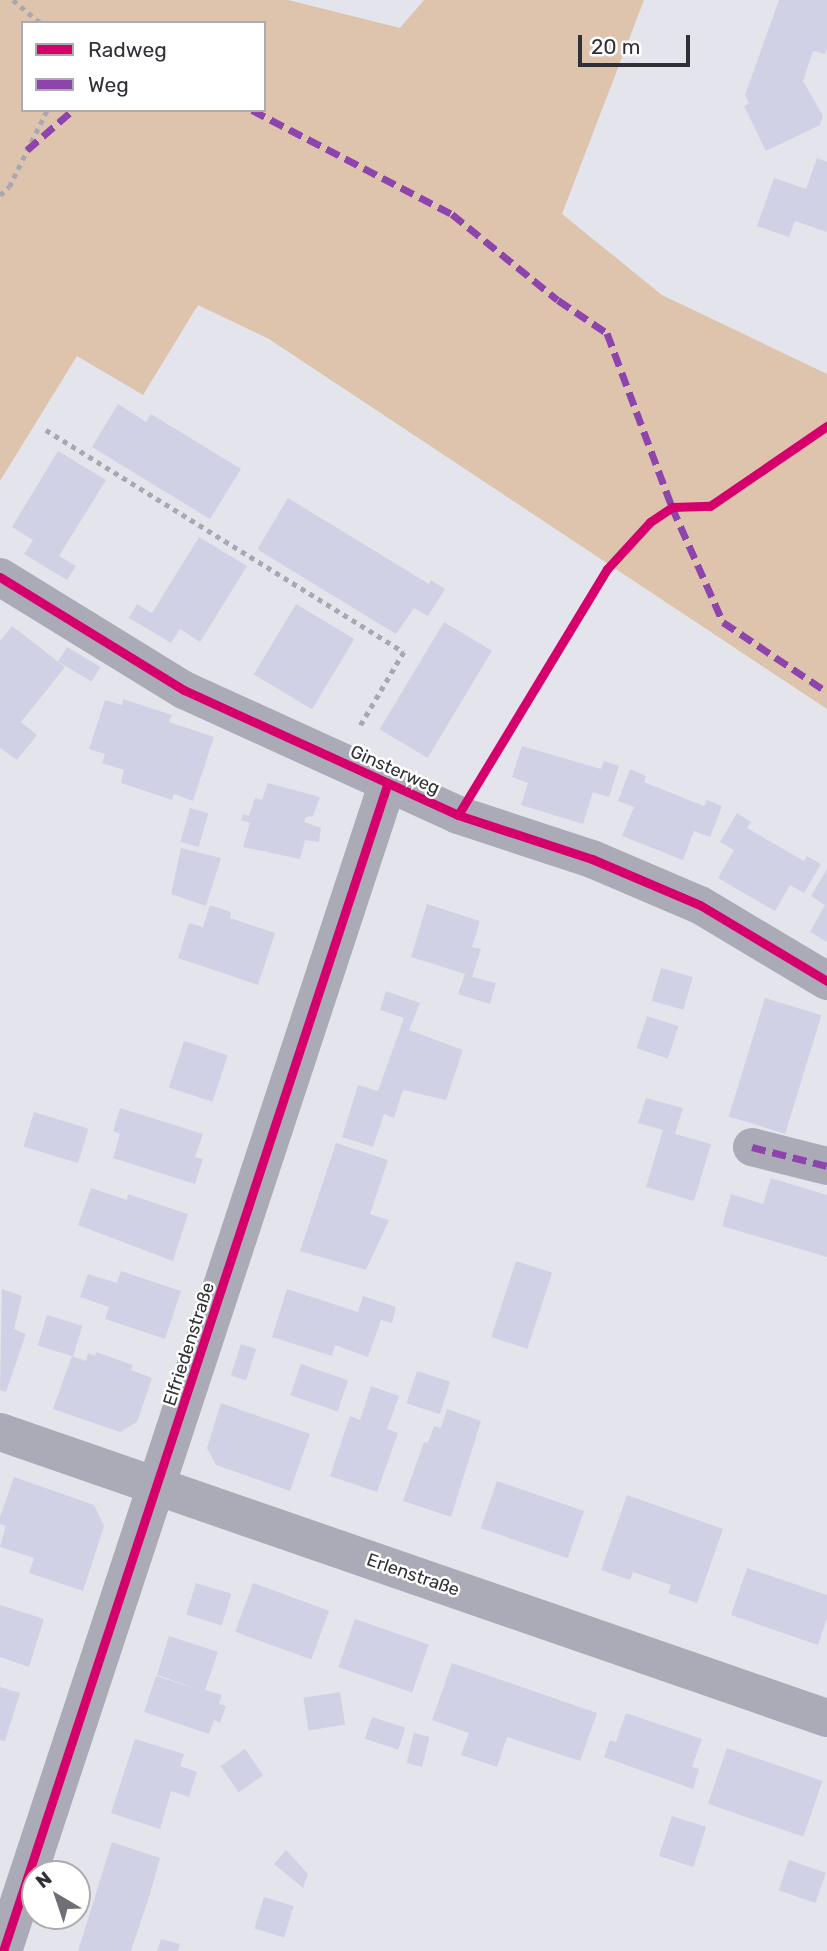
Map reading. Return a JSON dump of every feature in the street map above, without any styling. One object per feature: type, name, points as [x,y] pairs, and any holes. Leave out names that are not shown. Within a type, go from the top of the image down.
[{"type":"street","name":"Ginsterweg","points":[[3,585],[184,690],[387,785],[458,815],[592,859],[700,905],[827,981]]},
{"type":"street","name":"Elfriedenstraße","points":[[3,1951],[159,1487],[387,785]]},
{"type":"street","points":[[752,1147],[827,1166]]},
{"type":"street","name":"Erlenstraße","points":[[0,1432],[827,1718]]},
{"type":"path","points":[[13,0],[38,21]]},
{"type":"path","points":[[0,195],[9,187],[46,112]]},
{"type":"path","points":[[46,430],[404,652],[339,763]]},
{"type":"shaded area","points":[[0,0],[288,0],[400,28],[424,0],[644,0],[562,214],[662,295],[827,374],[827,709],[269,339],[198,305],[143,395],[77,356],[0,481]]},
{"type":"building","points":[[779,0],[827,0],[827,48],[825,54],[813,51],[803,81],[823,116],[820,125],[766,151],[744,106],[749,103],[745,95]]},
{"type":"building","points":[[817,158],[827,162],[827,232],[795,221],[789,237],[757,226],[774,178],[806,189]]},
{"type":"building","points":[[118,404],[146,422],[151,414],[241,469],[210,519],[92,447]]},
{"type":"building","points":[[58,451],[106,480],[59,556],[76,566],[67,580],[24,554],[33,540],[12,527]]},
{"type":"building","points":[[288,498],[429,584],[431,580],[445,589],[428,616],[414,608],[396,634],[260,551],[258,548]]},
{"type":"building","points":[[199,537],[247,566],[200,642],[180,629],[171,643],[129,618],[137,604],[152,613]]},
{"type":"building","points":[[296,604],[354,639],[312,709],[254,674]]},
{"type":"building","points":[[444,622],[492,651],[428,758],[380,729]]},
{"type":"building","points":[[12,626],[65,667],[21,722],[37,735],[17,760],[0,748],[0,641]]},
{"type":"building","points":[[67,647],[100,667],[92,682],[58,662]]},
{"type":"building","points":[[123,699],[172,715],[169,722],[214,737],[193,801],[174,794],[172,800],[121,783],[124,770],[102,763],[105,754],[89,749],[105,700],[122,705]]},
{"type":"building","points":[[522,746],[601,769],[604,761],[619,766],[609,797],[593,792],[583,824],[521,805],[528,783],[512,777]]},
{"type":"building","points":[[630,769],[646,776],[644,782],[704,806],[707,800],[722,806],[710,837],[694,831],[683,860],[622,836],[634,807],[618,801]]},
{"type":"building","points":[[268,783],[320,797],[313,816],[306,817],[304,822],[321,828],[319,842],[305,840],[300,859],[243,847],[250,823],[241,820],[243,814],[249,816],[255,798],[262,800]]},
{"type":"building","points":[[190,808],[208,813],[199,847],[180,842]]},
{"type":"building","points":[[737,813],[751,822],[747,828],[804,861],[807,856],[821,864],[804,893],[790,885],[775,911],[718,878],[734,850],[720,842]]},
{"type":"building","points":[[181,848],[221,858],[206,906],[171,894]]},
{"type":"building","points":[[827,869],[827,942],[810,932],[825,905],[811,896]]},
{"type":"building","points":[[427,904],[480,921],[472,947],[481,949],[472,977],[496,983],[490,1004],[458,994],[465,974],[411,957]]},
{"type":"building","points":[[210,905],[231,912],[230,918],[275,933],[258,985],[178,958],[189,923],[203,927]]},
{"type":"building","points":[[661,968],[693,977],[683,1010],[652,1001]]},
{"type":"building","points":[[386,991],[420,1003],[409,1030],[463,1050],[446,1100],[403,1090],[394,1118],[384,1114],[373,1147],[342,1137],[358,1085],[378,1091],[404,1018],[380,1010]]},
{"type":"building","points":[[765,998],[821,1015],[785,1134],[729,1117]]},
{"type":"building","points":[[647,1016],[678,1026],[668,1059],[636,1048]]},
{"type":"building","points":[[184,1041],[228,1055],[213,1102],[169,1088]]},
{"type":"building","points":[[646,1098],[683,1108],[675,1134],[711,1144],[694,1201],[646,1187],[663,1130],[638,1123]]},
{"type":"building","points":[[120,1108],[203,1134],[195,1157],[203,1159],[195,1184],[113,1158],[120,1134],[113,1131]]},
{"type":"building","points":[[34,1112],[89,1129],[78,1163],[23,1146]]},
{"type":"building","points":[[336,1143],[388,1160],[370,1214],[389,1220],[366,1270],[300,1251]]},
{"type":"building","points":[[771,1178],[827,1195],[827,1257],[722,1226],[731,1194],[763,1204]]},
{"type":"building","points":[[91,1188],[127,1200],[128,1194],[188,1214],[173,1261],[78,1225]]},
{"type":"building","points":[[516,1261],[552,1273],[527,1349],[491,1337]]},
{"type":"building","points":[[121,1271],[181,1291],[165,1339],[105,1319],[109,1307],[80,1297],[88,1274],[117,1283]]},
{"type":"building","points":[[2,1289],[22,1296],[14,1329],[26,1334],[6,1392],[0,1390]]},
{"type":"building","points":[[287,1289],[358,1312],[363,1296],[396,1307],[392,1323],[381,1320],[368,1357],[335,1345],[332,1356],[272,1337]]},
{"type":"building","points":[[47,1315],[82,1326],[73,1356],[38,1346]]},
{"type":"building","points":[[241,1344],[256,1349],[246,1380],[231,1375]]},
{"type":"building","points":[[96,1352],[133,1365],[131,1370],[152,1378],[137,1422],[120,1432],[53,1409],[72,1356],[86,1361],[88,1353],[95,1356]]},
{"type":"building","points":[[301,1364],[348,1380],[338,1411],[290,1395]]},
{"type":"building","points":[[417,1371],[450,1382],[440,1414],[406,1403]]},
{"type":"building","points":[[371,1386],[399,1396],[387,1429],[398,1433],[377,1492],[330,1476],[350,1416],[360,1420]]},
{"type":"building","points":[[221,1403],[310,1434],[290,1491],[216,1465],[207,1448]]},
{"type":"building","points":[[447,1409],[481,1421],[451,1517],[403,1501],[424,1442],[428,1443],[434,1426],[441,1428]]},
{"type":"building","points":[[14,1477],[94,1505],[104,1526],[83,1591],[29,1573],[34,1558],[0,1547],[6,1526],[0,1524],[0,1517]]},
{"type":"building","points":[[497,1481],[584,1511],[568,1558],[481,1528]]},
{"type":"building","points":[[627,1495],[723,1529],[697,1603],[668,1593],[671,1585],[633,1572],[630,1580],[601,1570]]},
{"type":"building","points":[[747,1568],[827,1595],[827,1618],[818,1645],[731,1615]]},
{"type":"building","points":[[196,1583],[231,1594],[222,1625],[186,1615]]},
{"type":"building","points":[[253,1583],[329,1611],[311,1660],[235,1632]]},
{"type":"building","points":[[0,1605],[44,1619],[29,1667],[0,1657]]},
{"type":"building","points":[[355,1619],[429,1644],[412,1693],[338,1667]]},
{"type":"building","points":[[169,1636],[218,1652],[205,1690],[222,1695],[219,1704],[226,1706],[220,1723],[214,1720],[209,1734],[144,1712],[156,1676],[203,1691],[157,1675]]},
{"type":"building","points":[[452,1663],[597,1713],[580,1761],[507,1737],[497,1767],[461,1755],[469,1733],[432,1720]]},
{"type":"building","points":[[0,1687],[20,1693],[5,1741],[0,1740]]},
{"type":"building","points":[[340,1692],[345,1725],[309,1730],[303,1698]]},
{"type":"building","points":[[626,1713],[702,1739],[692,1767],[699,1769],[693,1789],[604,1757],[610,1740],[616,1742]]},
{"type":"building","points":[[372,1717],[405,1728],[398,1750],[365,1739]]},
{"type":"building","points":[[414,1733],[430,1737],[422,1767],[407,1763]]},
{"type":"building","points":[[135,1739],[184,1754],[180,1766],[197,1772],[189,1797],[171,1791],[160,1829],[111,1813]]},
{"type":"building","points":[[727,1748],[822,1781],[803,1837],[708,1804]]},
{"type":"building","points":[[245,1749],[263,1775],[239,1792],[220,1766]]},
{"type":"building","points":[[672,1816],[706,1827],[693,1867],[659,1856]]},
{"type":"building","points":[[112,1842],[160,1858],[131,1951],[78,1951],[85,1930],[91,1930],[91,1909]]},
{"type":"building","points":[[286,1850],[308,1874],[303,1888],[274,1864]]},
{"type":"building","points":[[789,1860],[826,1873],[815,1903],[779,1890]]},
{"type":"building","points":[[264,1897],[294,1906],[284,1938],[254,1929]]},
{"type":"building","points":[[161,1939],[180,1944],[178,1951],[157,1951]]},
{"type":"marked path","points":[[27,150],[71,112]]},
{"type":"marked path","points":[[256,112],[452,214],[558,300],[607,333],[672,507],[723,622],[827,692]]},
{"type":"marked path","points":[[752,1147],[827,1166]]},
{"type":"cycle path","points":[[458,815],[607,569],[650,522],[672,507],[710,506],[827,426]]},
{"type":"cycle path","points":[[0,577],[184,690],[458,815],[592,859],[700,905],[827,981]]},
{"type":"cycle path","points":[[3,1951],[387,785]]}]
